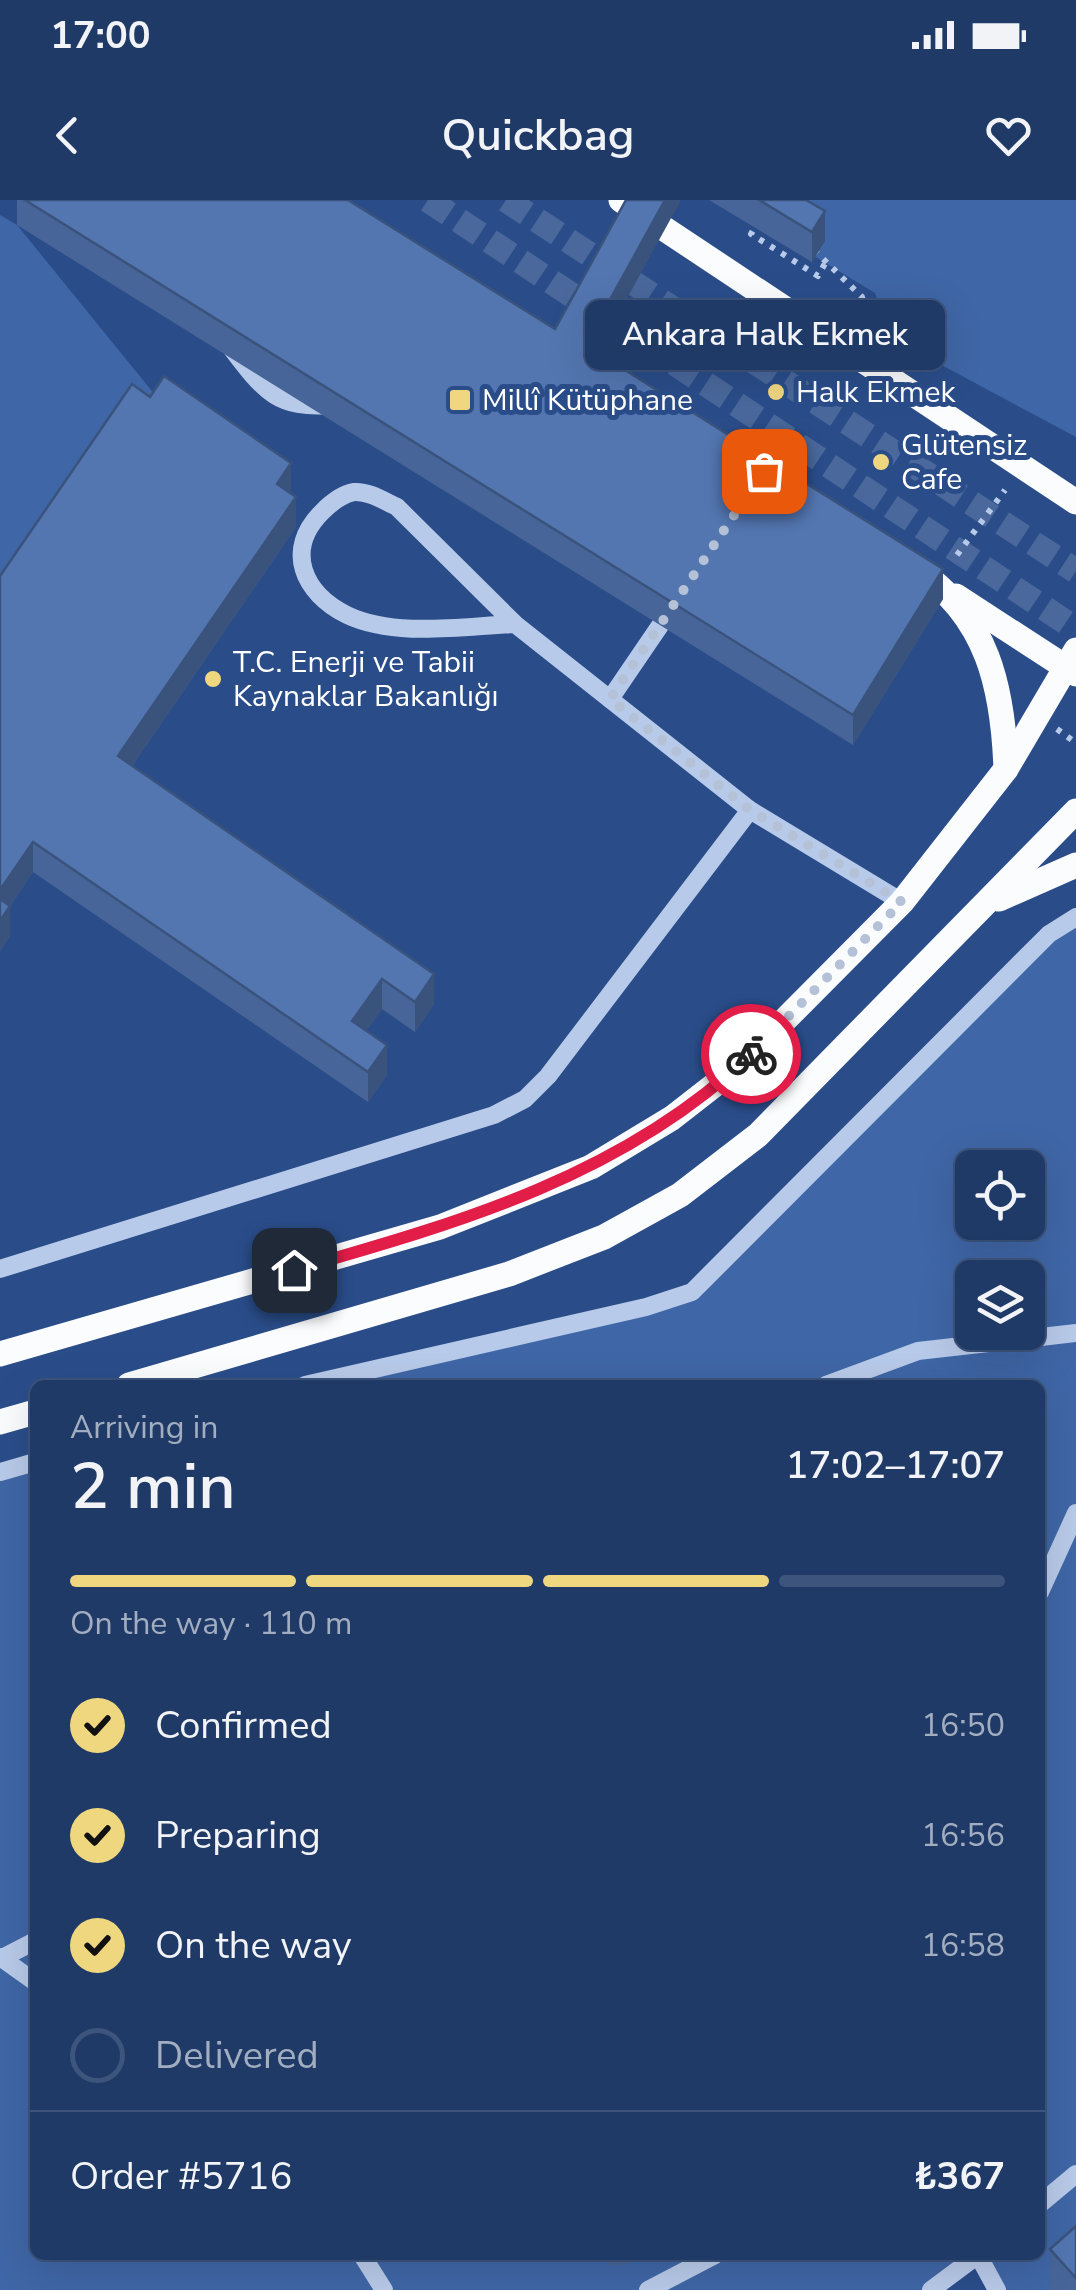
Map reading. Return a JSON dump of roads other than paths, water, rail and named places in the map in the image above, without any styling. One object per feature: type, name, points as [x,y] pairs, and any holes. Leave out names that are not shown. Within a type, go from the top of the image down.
[{"type":"main road","points":[[620,200],[1076,502]]},
{"type":"main road","points":[[0,1354],[440,1227],[591,1167],[672,1118],[740,1065],[902,902],[1006,769],[1072,663],[891,553]]},
{"type":"main road","points":[[944,588],[979,637],[993,672],[1004,707],[1006,769]]},
{"type":"main road","points":[[146,1380],[509,1274],[604,1237],[680,1195],[758,1134],[1076,811]]},
{"type":"main road","points":[[986,906],[1076,865]]},
{"type":"main road","points":[[0,1422],[30,1413]]},
{"type":"lane","points":[[222,328],[227,343],[260,384],[297,407],[348,403]]},
{"type":"lane","points":[[516,624],[386,625],[348,615],[320,595],[300,570],[298,549],[314,520],[333,501],[354,492],[377,496],[397,508],[516,624],[750,810],[902,902]]},
{"type":"lane","points":[[610,699],[656,618],[687,586]]},
{"type":"lane","points":[[0,1270],[494,1115],[526,1098],[548,1076],[750,810]]},
{"type":"lane","points":[[328,1380],[646,1308],[692,1292],[1048,934],[1076,917]]},
{"type":"lane","points":[[842,1380],[918,1352],[1076,1333]]},
{"type":"lane","points":[[0,1472],[30,1463]]},
{"type":"lane","points":[[1045,1581],[1076,1513]]},
{"type":"lane","points":[[30,1943],[1,1957],[30,1978]]},
{"type":"lane","points":[[1045,2200],[1076,2174]]},
{"type":"lane","points":[[365,2260],[384,2290]]},
{"type":"lane","points":[[648,2290],[705,2260]]},
{"type":"lane","points":[[931,2290],[967,2260]]},
{"type":"lane","points":[[973,2260],[997,2290]]},
{"type":"tunnel","points":[[428,200],[1076,629]]},
{"type":"tunnel","points":[[506,200],[1076,571]]},
{"type":"place","name":"Halk Ekmek","points":[[776,392]]},
{"type":"place","name":"Millî Kütüphane","points":[[460,400]]},
{"type":"place","name":"Glütensiz Cafe","points":[[881,462]]},
{"type":"place","name":"Ankara Halk Ekmek","points":[[764,471]]},
{"type":"place","name":"T.C. Enerji ve Tabii Kaynaklar Bakanlığı","points":[[213,679]]}]
